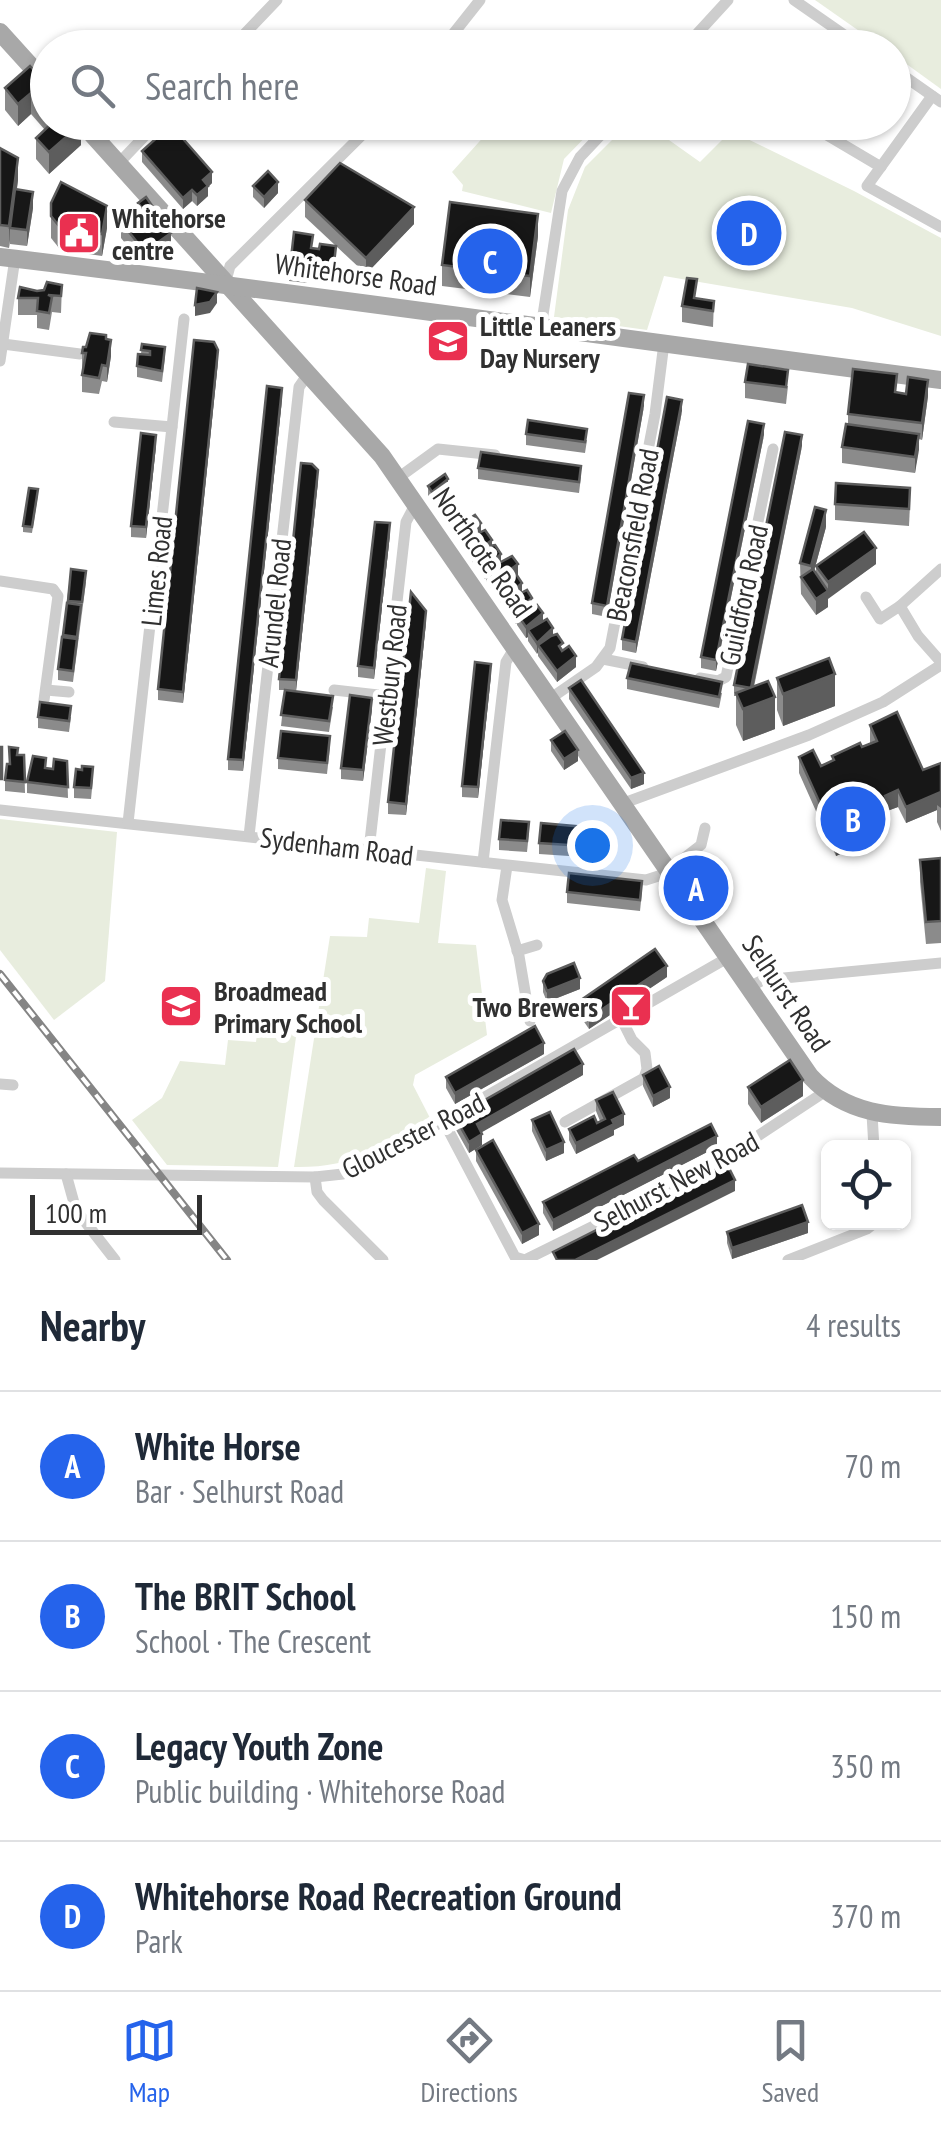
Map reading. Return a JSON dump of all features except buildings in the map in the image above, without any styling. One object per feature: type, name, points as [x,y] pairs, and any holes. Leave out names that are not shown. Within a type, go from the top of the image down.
[{"type":"main road","points":[[6,44],[30,67]]},
{"type":"main road","name":"Northcote Road","points":[[97,140],[364,434],[416,503],[670,871]]},
{"type":"main road","name":"Whitehorse Road","points":[[7,257],[941,380]]},
{"type":"main road","points":[[253,314],[266,300],[269,290]]},
{"type":"main road","name":"Selhurst Road","points":[[670,871],[801,1064],[826,1091],[872,1114],[941,1118]]},
{"type":"street","points":[[248,30],[277,0]]},
{"type":"street","points":[[456,30],[480,0]]},
{"type":"street","points":[[700,30],[728,0]]},
{"type":"street","points":[[794,0],[837,30]]},
{"type":"street","points":[[911,81],[937,99],[911,131]]},
{"type":"street","points":[[118,164],[141,140]]},
{"type":"street","points":[[225,284],[230,266],[357,140]]},
{"type":"street","points":[[541,328],[562,192],[580,157],[596,140]]},
{"type":"street","points":[[836,140],[881,167]]},
{"type":"street","points":[[903,140],[867,186],[941,227]]},
{"type":"street","points":[[0,361],[7,257]]},
{"type":"street","name":"Limes Road","points":[[128,823],[184,319]]},
{"type":"street","points":[[3,344],[80,354]]},
{"type":"street","name":"Beaconsfield Road","points":[[552,698],[604,660],[613,636],[655,414],[664,344]]},
{"type":"street","name":"Arundel Road","points":[[249,836],[299,387],[308,374]]},
{"type":"street","points":[[114,422],[172,427]]},
{"type":"street","name":"Guildford Road","points":[[680,674],[718,681],[726,678],[774,448]]},
{"type":"street","points":[[398,478],[438,449],[502,456]]},
{"type":"street","name":"Westbury Road","points":[[369,850],[406,522],[416,503]]},
{"type":"street","points":[[868,628],[941,570]]},
{"type":"street","points":[[0,581],[57,592],[45,695],[69,692]]},
{"type":"street","points":[[866,597],[880,619]]},
{"type":"street","points":[[624,802],[808,736],[883,702],[941,663],[900,606]]},
{"type":"street","points":[[483,862],[506,662],[515,646]]},
{"type":"street","points":[[604,660],[661,670]]},
{"type":"street","points":[[334,690],[387,696]]},
{"type":"street","name":"Sydenham Road","points":[[0,810],[646,880],[670,871]]},
{"type":"street","points":[[670,871],[701,845],[705,828]]},
{"type":"street","points":[[506,866],[502,900],[517,951],[530,1021]]},
{"type":"street","points":[[517,951],[537,944]]},
{"type":"street","name":"Gloucester Road","points":[[0,1174],[335,1176],[444,1122],[729,956]]},
{"type":"street","points":[[749,987],[763,980],[941,963]]},
{"type":"street","points":[[565,1122],[583,1120],[644,1078],[645,1052],[632,1040],[622,1020]]},
{"type":"street","name":"Selhurst New Road","points":[[520,1259],[525,1260],[703,1172],[826,1091]]},
{"type":"street","points":[[872,1114],[874,1140]]},
{"type":"street","points":[[444,1122],[515,1258],[520,1259]]},
{"type":"street","points":[[66,1174],[76,1210],[115,1260]]},
{"type":"street","points":[[315,1177],[322,1200],[383,1260]]},
{"type":"street","points":[[788,1260],[868,1230]]},
{"type":"shaded area","points":[[815,0],[941,0],[941,89],[911,67],[911,30],[858,30]]},
{"type":"shaded area","points":[[481,140],[582,140],[564,159],[551,213],[462,191],[463,185],[452,172]]},
{"type":"shaded area","points":[[612,140],[669,140],[700,162],[722,140],[749,140],[941,238],[941,336],[852,308],[664,276],[647,330],[554,317],[568,210],[585,167]]},
{"type":"shaded area","points":[[0,819],[117,832],[105,981],[54,1020],[0,950]]},
{"type":"shaded area","points":[[426,868],[446,871],[438,943],[476,945],[487,1035],[415,1075],[413,1085],[430,1118],[366,1155],[333,1164],[294,1167],[330,936],[367,937],[369,918],[419,923]]},
{"type":"shaded area","points":[[258,1027],[297,1030],[278,1167],[167,1165],[132,1120],[162,1098],[180,1061],[225,1065],[228,1040],[256,1042]]},
{"type":"railway","points":[[0,974],[227,1260]]},
{"type":"place","name":"Whitehorse centre","points":[[79,233]]},
{"type":"place","name":"Whitehorse Road Recreation Ground","points":[[749,233]]},
{"type":"place","name":"Legacy Youth Zone","points":[[490,261]]},
{"type":"place","name":"Little Leaners Day Nursery","points":[[448,341]]},
{"type":"place","name":"The BRIT School","points":[[853,819]]},
{"type":"place","name":"White Horse","points":[[696,888]]},
{"type":"place","name":"Broadmead Primary School","points":[[181,1006]]},
{"type":"place","name":"Two Brewers","points":[[631,1006]]}]
